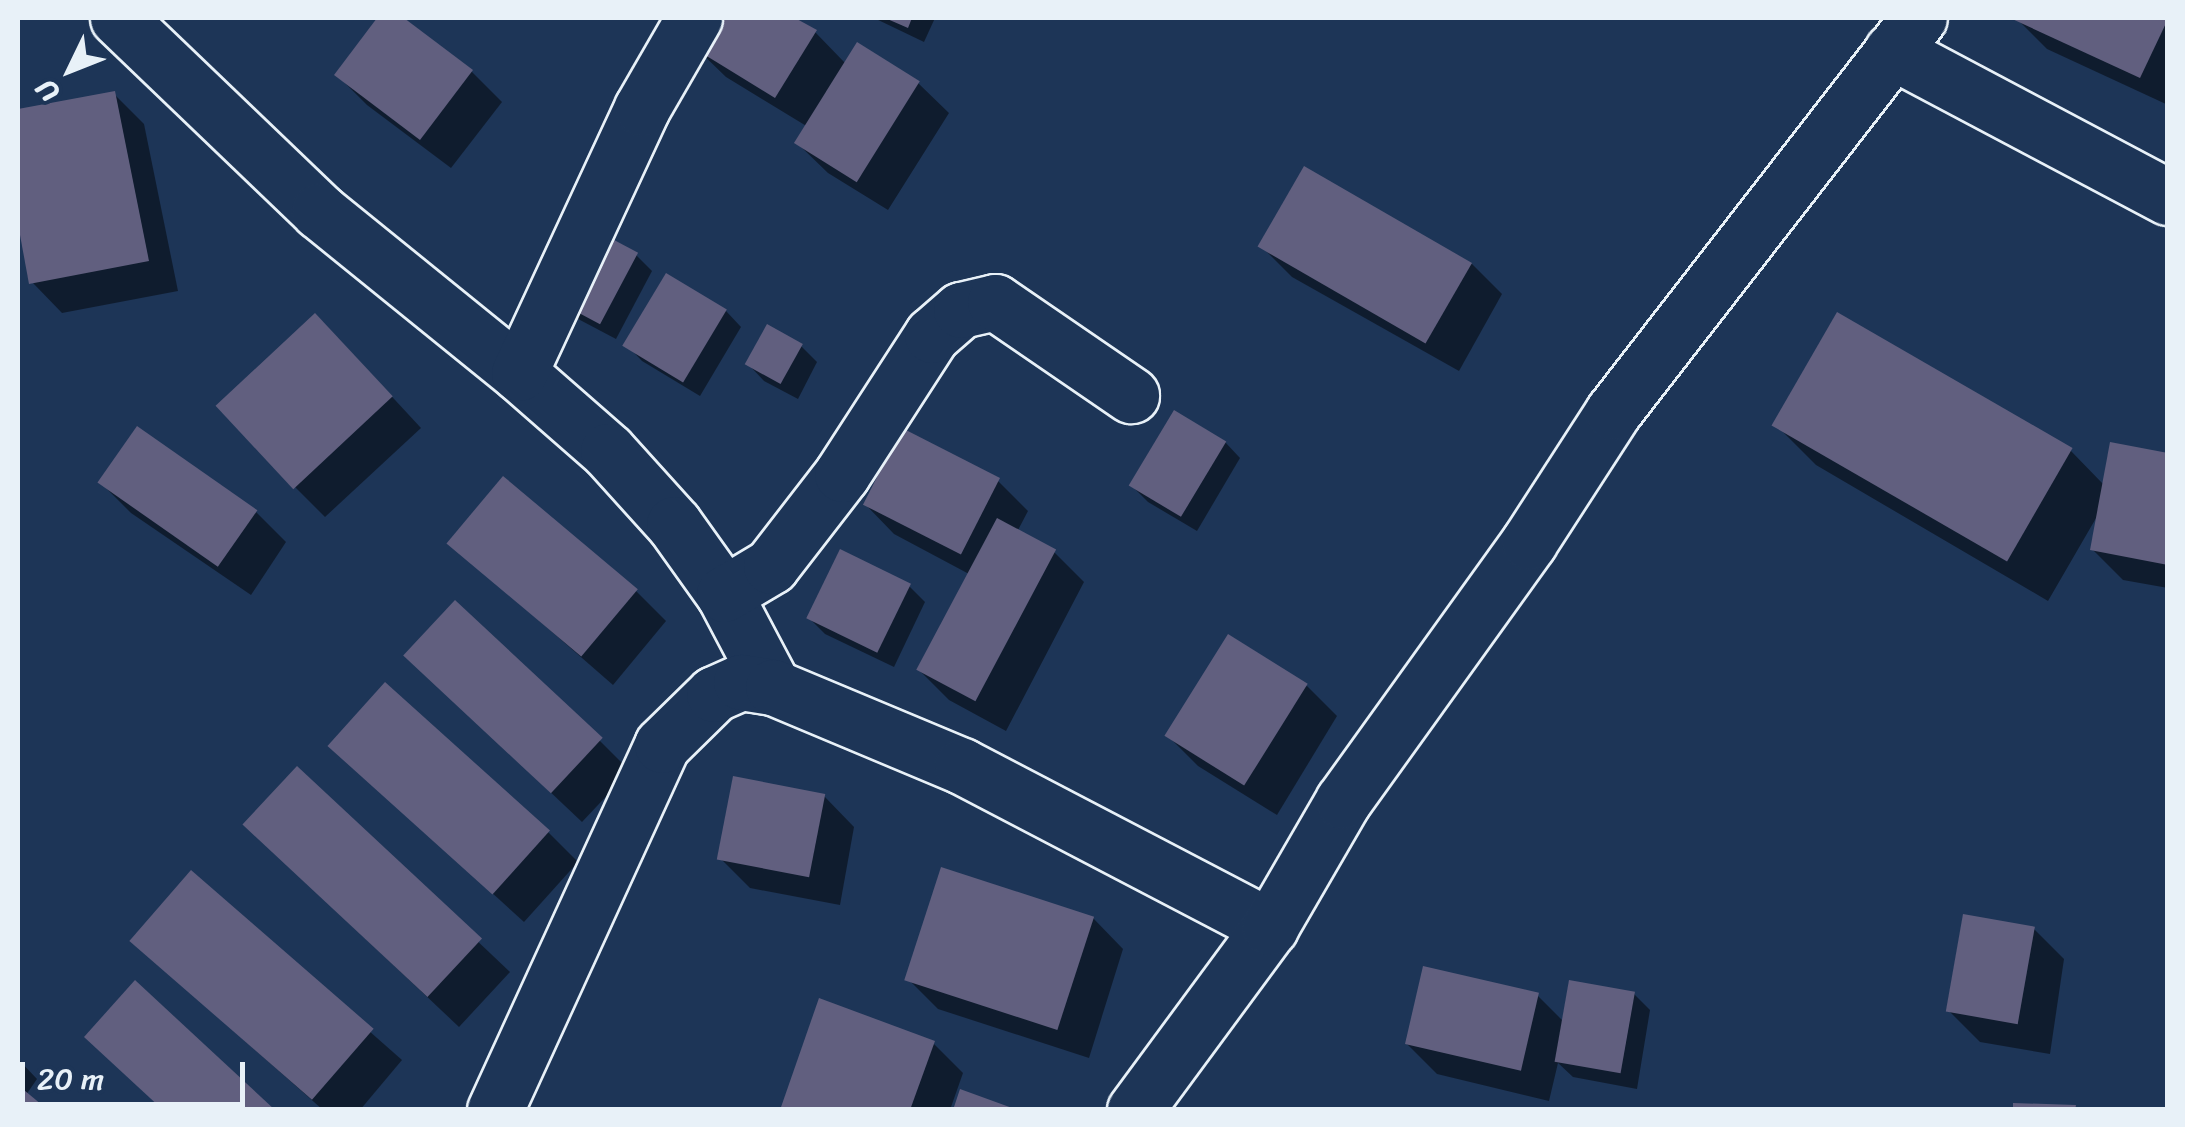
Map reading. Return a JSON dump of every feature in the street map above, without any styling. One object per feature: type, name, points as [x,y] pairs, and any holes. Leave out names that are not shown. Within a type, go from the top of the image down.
[{"type":"street","points":[[118,18],[319,210],[608,451],[674,524],[724,594],[773,687]]},
{"type":"street","points":[[519,373],[642,108],[694,18]]},
{"type":"street","points":[[1135,1110],[1270,927],[1342,801],[1528,542],[1613,412],[1905,34],[2168,197]]},
{"type":"street","points":[[724,594],[771,566],[842,474],[932,335],[961,310],[995,302],[1130,394]]},
{"type":"street","points":[[495,1110],[662,744],[714,694],[742,682],[773,687],[962,766],[1270,927]]},
{"type":"building","points":[[377,18],[404,18],[473,70],[420,140],[334,75]]},
{"type":"building","points":[[710,18],[795,18],[817,30],[775,98],[692,47]]},
{"type":"building","points":[[885,18],[912,18],[908,28]]},
{"type":"building","points":[[2010,18],[2168,18],[2168,19],[2140,78]]},
{"type":"building","points":[[857,42],[920,81],[857,182],[794,143]]},
{"type":"building","points":[[115,91],[149,261],[29,284],[18,224],[18,109]]},
{"type":"building","points":[[1304,166],[1472,263],[1426,344],[1258,247]]},
{"type":"building","points":[[601,233],[638,253],[600,324],[563,305]]},
{"type":"building","points":[[666,273],[727,310],[683,382],[622,346]]},
{"type":"building","points":[[1837,312],[2073,448],[2007,561],[1772,425]]},
{"type":"building","points":[[315,313],[393,396],[293,489],[216,406]]},
{"type":"building","points":[[767,324],[803,344],[781,384],[745,364]]},
{"type":"building","points":[[1174,410],[1226,441],[1181,517],[1129,485]]},
{"type":"building","points":[[137,426],[257,510],[218,567],[97,483]]},
{"type":"building","points":[[902,428],[1000,478],[961,555],[863,505]]},
{"type":"building","points":[[2110,442],[2168,453],[2168,565],[2090,550]]},
{"type":"building","points":[[503,476],[638,589],[581,657],[446,543]]},
{"type":"building","points":[[997,518],[1056,549],[975,701],[916,670]]},
{"type":"building","points":[[840,549],[911,584],[877,653],[806,618]]},
{"type":"building","points":[[455,600],[603,738],[551,793],[403,656]]},
{"type":"building","points":[[1228,634],[1308,684],[1244,786],[1164,736]]},
{"type":"building","points":[[385,682],[550,831],[492,894],[327,746]]},
{"type":"building","points":[[297,766],[482,939],[427,997],[242,825]]},
{"type":"building","points":[[733,776],[825,794],[809,877],[717,859]]},
{"type":"building","points":[[941,867],[1094,917],[1057,1030],[904,980]]},
{"type":"building","points":[[191,870],[374,1029],[312,1100],[129,941]]},
{"type":"building","points":[[1963,914],[2035,927],[2018,1024],[1946,1011]]},
{"type":"building","points":[[1423,966],[1539,993],[1521,1071],[1405,1044]]},
{"type":"building","points":[[135,980],[275,1110],[163,1110],[84,1037]]},
{"type":"building","points":[[1569,980],[1635,992],[1621,1073],[1555,1062]]},
{"type":"building","points":[[819,998],[935,1041],[910,1110],[780,1110]]},
{"type":"building","points":[[18,1085],[48,1110],[18,1110]]},
{"type":"building","points":[[960,1089],[1015,1109],[1015,1110],[953,1110]]},
{"type":"building","points":[[2013,1103],[2076,1105],[2075,1110],[2013,1110]]}]
